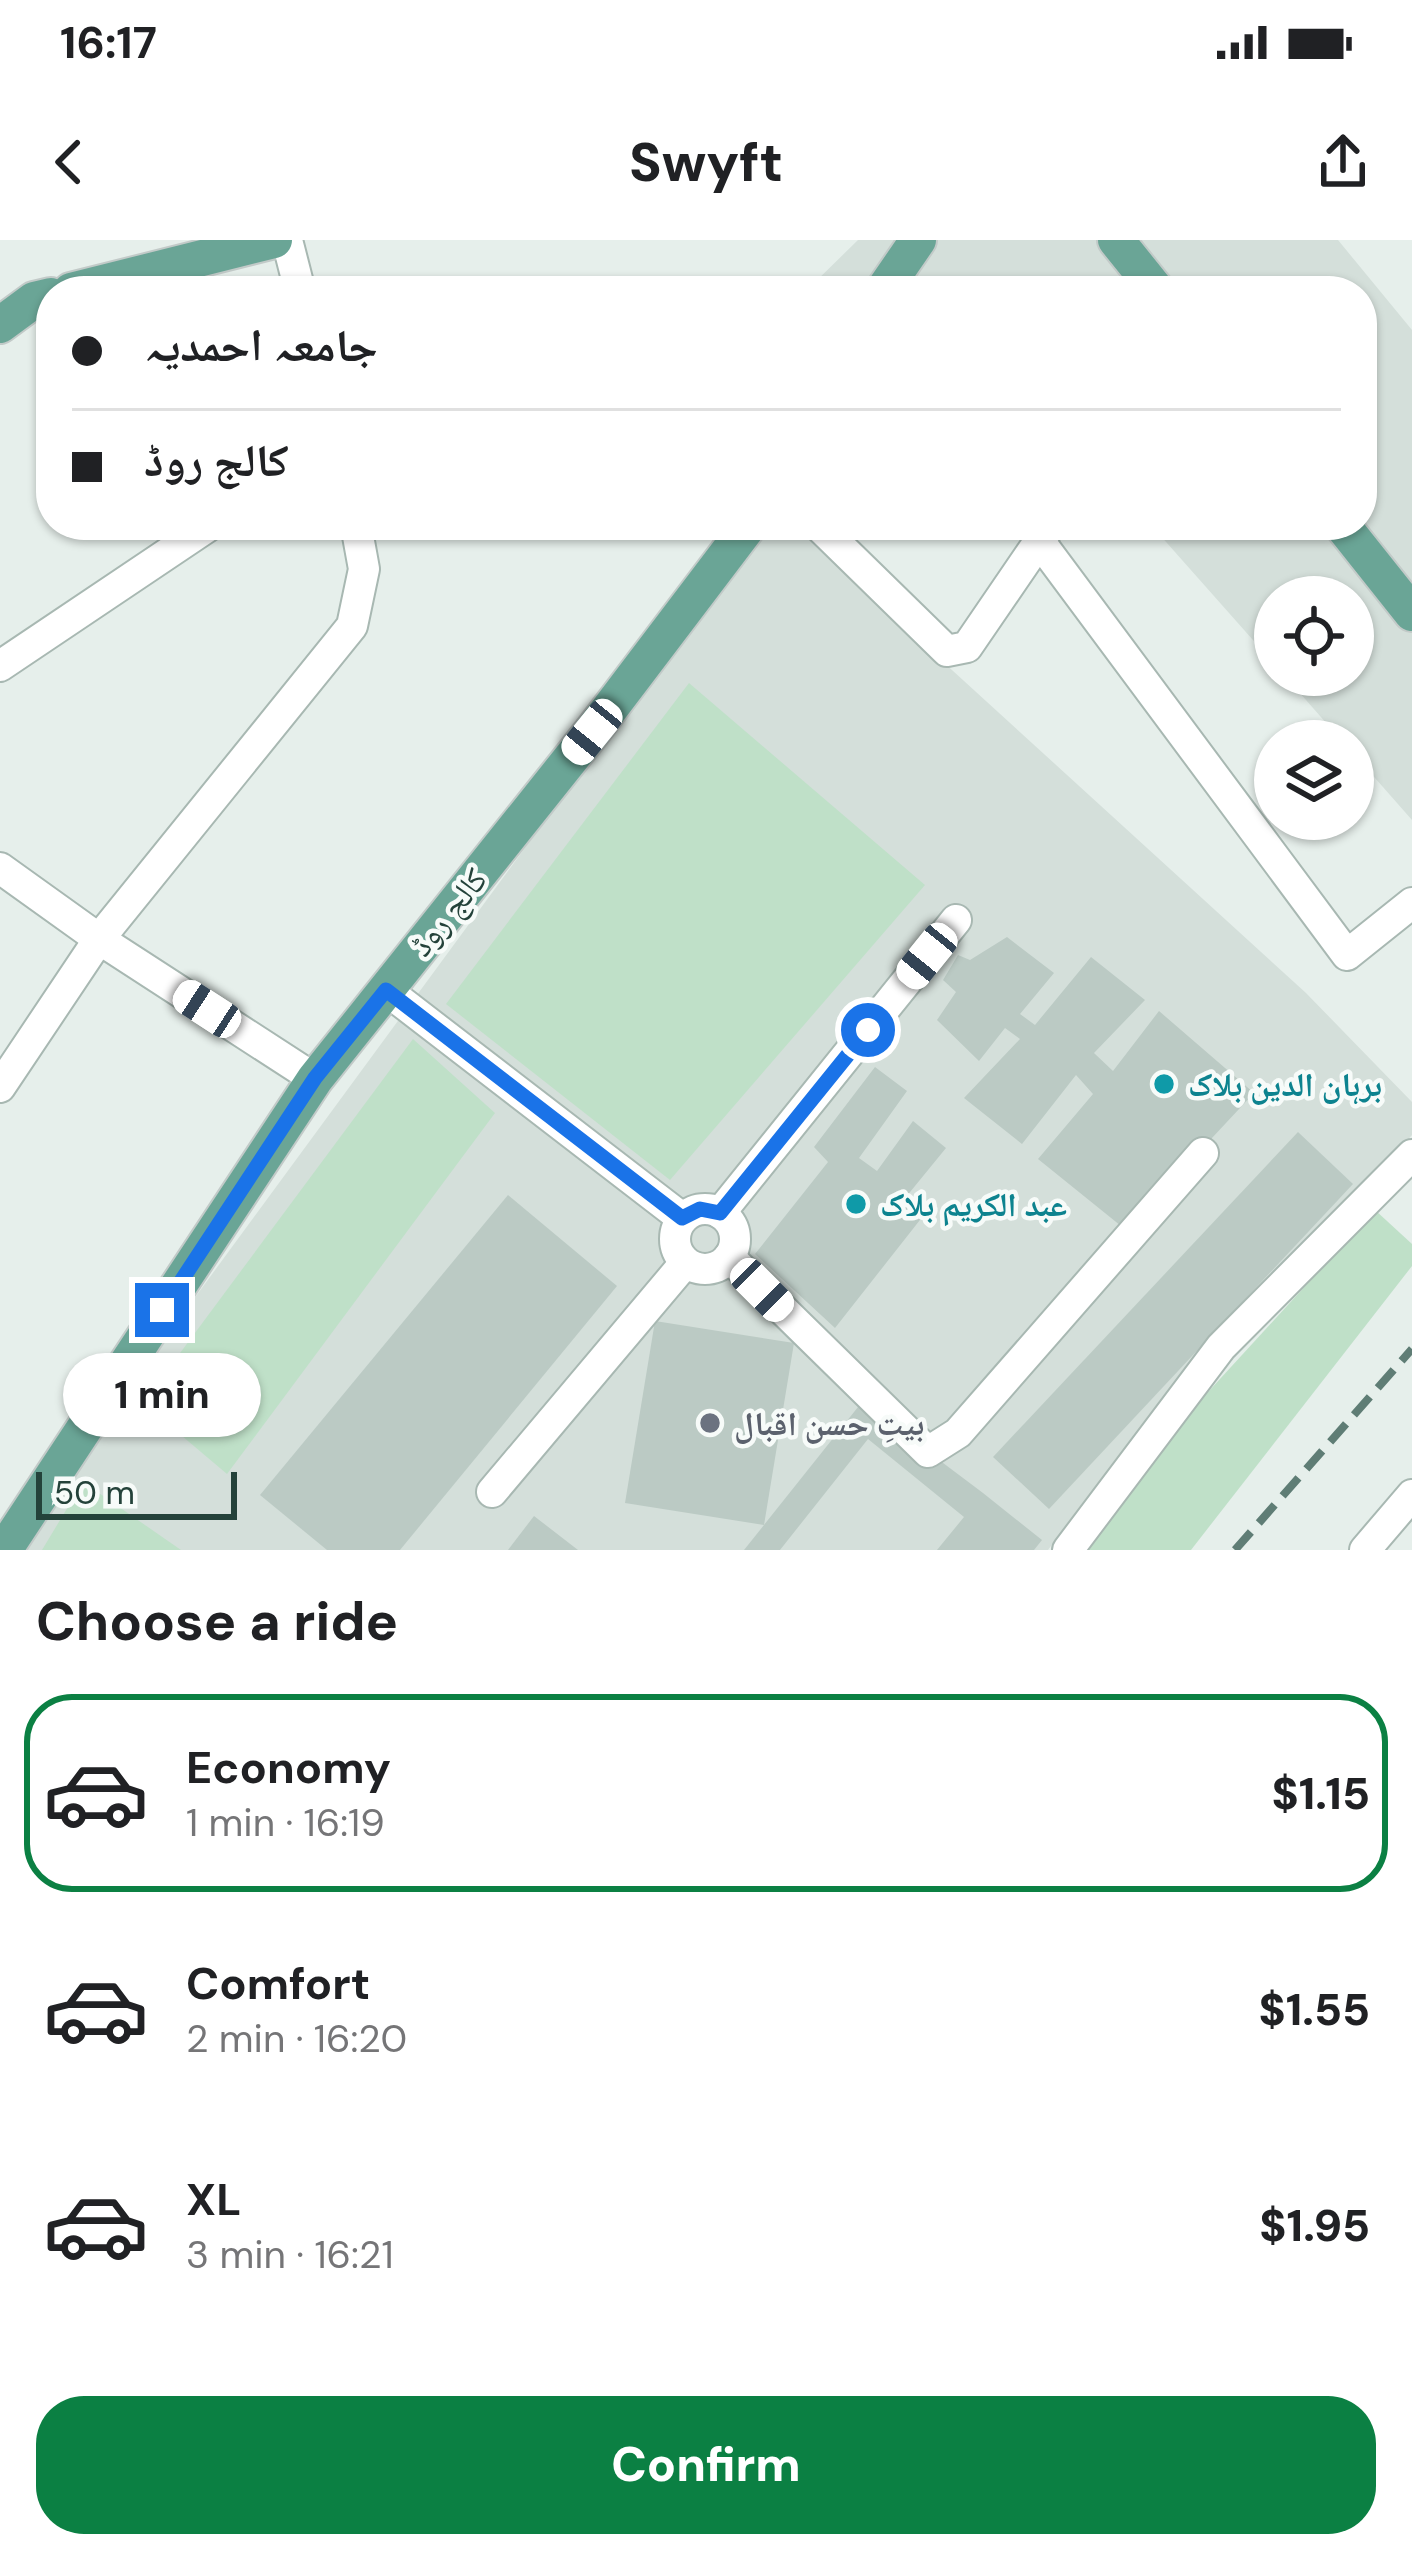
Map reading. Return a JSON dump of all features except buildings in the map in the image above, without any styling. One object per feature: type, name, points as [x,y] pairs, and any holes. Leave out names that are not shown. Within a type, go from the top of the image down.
[{"type":"main road","points":[[131,276],[274,240]]},
{"type":"main road","points":[[894,276],[918,240]]},
{"type":"main road","points":[[1116,240],[1144,276]]},
{"type":"main road","points":[[0,325],[36,300]]},
{"type":"main road","name":"کالج روڈ","points":[[4,1550],[315,1078],[592,732],[737,540]]},
{"type":"main road","points":[[1354,540],[1412,614]]},
{"type":"street","points":[[287,240],[296,276]]},
{"type":"street","points":[[0,666],[188,540]]},
{"type":"street","points":[[0,1087],[99,939],[352,626],[364,569],[359,540]]},
{"type":"street","points":[[833,540],[947,651],[967,647],[1040,540]]},
{"type":"street","points":[[1050,540],[1347,955],[1412,903]]},
{"type":"street","points":[[0,868],[99,939],[315,1078]]},
{"type":"street","points":[[720,1213],[956,920]]},
{"type":"street","points":[[386,990],[682,1218]]},
{"type":"street","points":[[729,1257],[928,1452],[958,1433],[1203,1154]]},
{"type":"street","points":[[1068,1550],[1221,1348],[1412,1155]]},
{"type":"street","points":[[700,1209],[720,1213],[735,1238],[729,1257],[713,1269],[685,1263],[674,1246],[682,1218],[700,1209]]},
{"type":"street","points":[[492,1492],[685,1263]]},
{"type":"street","points":[[1365,1550],[1412,1495]]},
{"type":"shaded area","points":[[858,240],[1338,240],[1368,276],[821,276]]},
{"type":"shaded area","points":[[1377,287],[1412,330],[1412,820],[1374,777],[1374,720],[1324,720],[1302,696],[1374,696],[1374,576],[1254,576],[1254,641],[1164,540],[1377,540]]},
{"type":"shaded area","points":[[751,540],[809,540],[1306,993],[1412,1102],[1412,1135],[1087,1497],[1048,1550],[24,1550],[80,1454]]},
{"type":"green space","points":[[689,683],[925,885],[670,1180],[446,1004]]},
{"type":"green space","points":[[413,1039],[495,1113],[227,1474],[143,1403]]},
{"type":"green space","points":[[1375,1210],[1412,1244],[1412,1266],[1191,1550],[1081,1550],[1164,1440]]},
{"type":"green space","points":[[83,1482],[181,1550],[42,1550]]},
{"type":"railway","points":[[1235,1550],[1412,1349]]},
{"type":"place","name":"برہان الدین بلاک","points":[[1164,1084]]},
{"type":"place","name":"عبد الکریم بلاک","points":[[856,1204]]},
{"type":"place","name":"بیتِ حسن اقبال","points":[[710,1423]]},
{"type":"route","points":[[162,1310],[315,1078],[386,990],[682,1218],[700,1209],[720,1213],[868,1030]]}]
